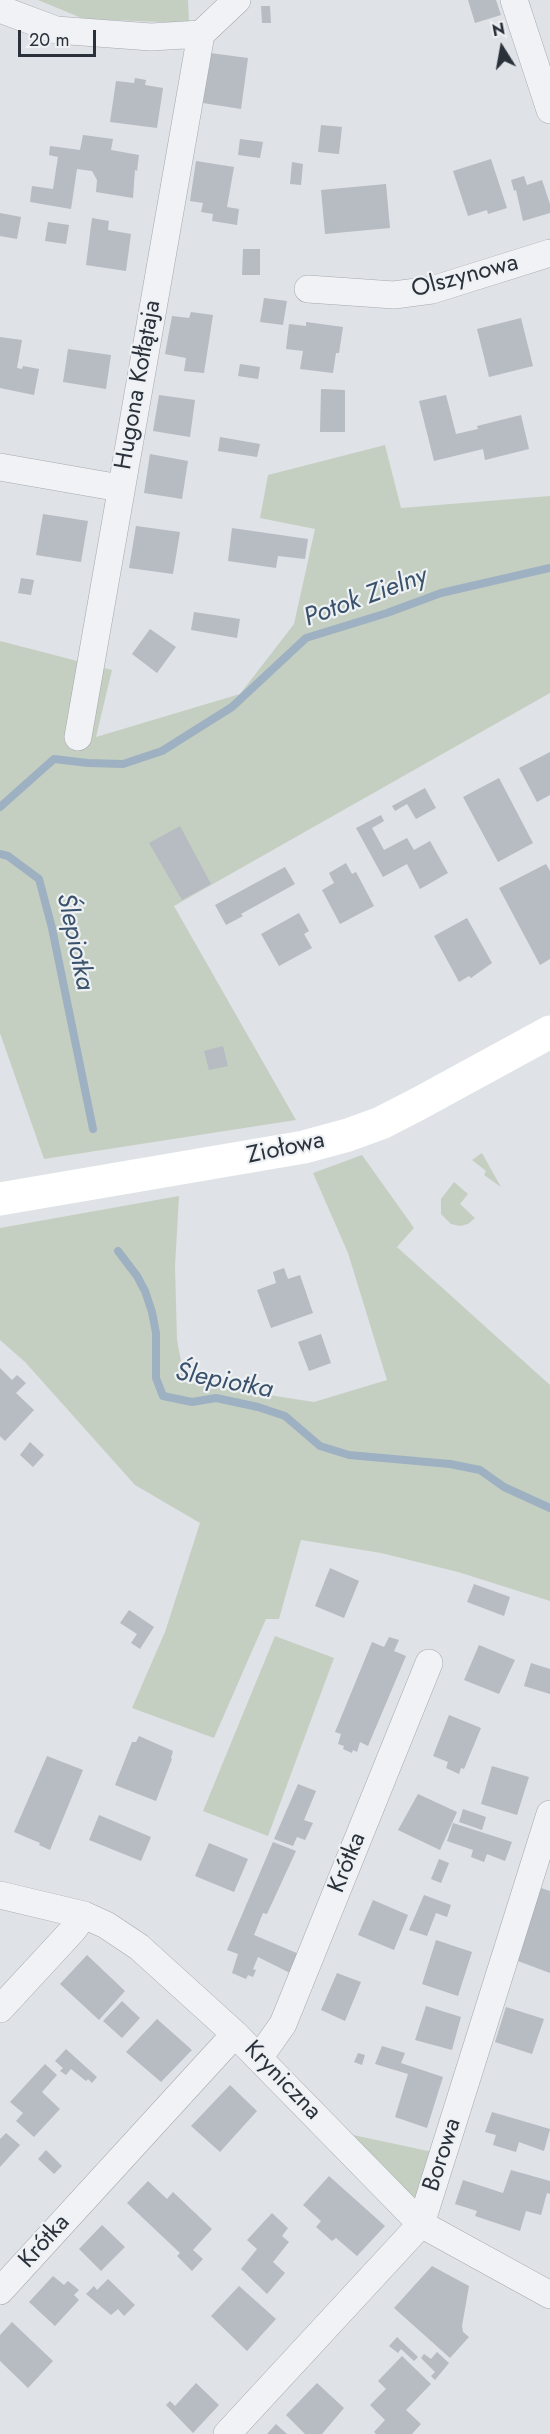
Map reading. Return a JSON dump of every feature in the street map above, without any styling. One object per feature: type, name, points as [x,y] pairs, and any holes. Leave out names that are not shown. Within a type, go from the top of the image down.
[{"type":"street","points":[[0,9],[56,30],[151,37],[201,34],[237,0]]},
{"type":"street","points":[[514,0],[550,110]]},
{"type":"street","name":"Hugona Kołłątaja","points":[[78,736],[201,34]]},
{"type":"street","name":"Olszynowa","points":[[308,289],[394,295],[432,290],[550,253]]},
{"type":"street","points":[[0,467],[120,488]]},
{"type":"street","name":"Ziołowa","points":[[0,1199],[304,1148],[348,1135],[381,1123],[550,1032]]},
{"type":"street","name":"Krótka","points":[[259,2058],[283,2025],[429,1664]]},
{"type":"street","name":"Borowa","points":[[227,2434],[421,2224],[550,1814]]},
{"type":"street","name":"Kryniczna","points":[[0,1895],[84,1915],[106,1925],[139,1947],[236,2034],[421,2224],[550,2295]]},
{"type":"street","points":[[0,2009],[84,1915]]},
{"type":"street","name":"Krótka","points":[[0,2291],[236,2034]]},
{"type":"green space","points":[[38,0],[188,0],[189,23],[84,19]]},
{"type":"green space","points":[[385,445],[401,508],[550,496],[550,693],[174,906],[296,1120],[44,1159],[0,1033],[0,641],[112,670],[96,737],[240,694],[294,624],[315,529],[260,518],[268,475]]},
{"type":"green space","points":[[482,1153],[501,1187],[484,1175],[486,1171],[472,1160]]},
{"type":"green space","points":[[362,1155],[414,1228],[397,1247],[550,1385],[550,1601],[458,1572],[381,1553],[301,1540],[279,1619],[266,1619],[214,1738],[132,1708],[165,1632],[200,1523],[135,1485],[25,1362],[0,1340],[0,1228],[179,1196],[175,1266],[177,1340],[185,1382],[314,1402],[387,1380],[348,1253],[313,1173]]},
{"type":"green space","points":[[454,1182],[468,1194],[460,1204],[475,1218],[468,1224],[460,1226],[451,1224],[441,1214],[441,1199]]},
{"type":"green space","points":[[275,1636],[334,1658],[268,1836],[203,1811]]},
{"type":"green space","points":[[330,2130],[428,2151],[444,2150],[421,2224]]},
{"type":"building","points":[[468,0],[496,0],[501,15],[475,23]]},
{"type":"building","points":[[261,6],[270,6],[271,23],[262,23]]},
{"type":"building","points":[[210,53],[248,58],[241,109],[203,103]]},
{"type":"building","points":[[135,78],[146,80],[145,85],[163,88],[157,128],[110,122],[116,81],[134,83]]},
{"type":"building","points":[[321,125],[342,127],[339,154],[318,152]]},
{"type":"building","points":[[83,135],[113,139],[111,150],[139,155],[137,171],[135,170],[133,198],[96,192],[97,180],[92,171],[77,169],[71,209],[30,202],[32,186],[53,189],[58,157],[49,155],[50,146],[80,150]]},
{"type":"building","points":[[240,139],[263,142],[260,158],[238,155]]},
{"type":"building","points":[[491,159],[507,208],[488,214],[487,210],[468,216],[453,171]]},
{"type":"building","points":[[196,161],[234,167],[227,207],[239,209],[237,225],[212,221],[213,214],[201,212],[203,203],[190,201]]},
{"type":"building","points":[[292,162],[303,164],[301,185],[290,184]]},
{"type":"building","points":[[524,176],[527,185],[542,180],[550,204],[550,213],[523,221],[516,190],[514,191],[511,180]]},
{"type":"building","points":[[386,184],[390,228],[325,234],[321,190]]},
{"type":"building","points":[[0,213],[21,217],[17,239],[0,236]]},
{"type":"building","points":[[92,218],[109,221],[108,230],[131,234],[126,271],[86,265]]},
{"type":"building","points":[[48,222],[69,225],[66,244],[45,241]]},
{"type":"building","points":[[243,249],[260,249],[260,275],[242,275]]},
{"type":"building","points":[[264,298],[287,301],[283,325],[260,322]]},
{"type":"building","points":[[191,312],[213,315],[204,373],[184,371],[186,358],[165,354],[172,316],[189,318]]},
{"type":"building","points":[[521,318],[533,366],[489,377],[477,329]]},
{"type":"building","points":[[306,322],[343,327],[333,373],[300,369],[303,351],[286,349],[289,324],[306,326]]},
{"type":"building","points":[[0,337],[22,340],[17,368],[22,369],[23,366],[39,369],[34,395],[0,388]]},
{"type":"building","points":[[68,349],[111,355],[106,389],[63,382]]},
{"type":"building","points":[[240,364],[260,367],[258,379],[238,376]]},
{"type":"building","points":[[321,389],[345,390],[345,432],[320,432]]},
{"type":"building","points":[[159,395],[195,400],[190,437],[153,431]]},
{"type":"building","points":[[446,395],[456,434],[521,415],[529,449],[485,460],[483,449],[434,461],[419,401]]},
{"type":"building","points":[[220,437],[260,444],[257,457],[218,451]]},
{"type":"building","points":[[150,454],[188,461],[182,499],[144,493]]},
{"type":"building","points":[[43,514],[88,521],[81,562],[36,555]]},
{"type":"building","points":[[136,526],[180,532],[173,574],[129,568]]},
{"type":"building","points":[[232,528],[308,539],[305,559],[278,556],[276,568],[228,561]]},
{"type":"building","points":[[21,578],[34,580],[31,595],[18,593]]},
{"type":"building","points":[[194,612],[240,619],[237,638],[191,630]]},
{"type":"building","points":[[150,629],[176,647],[157,673],[132,654]]},
{"type":"building","points":[[550,752],[550,795],[537,802],[519,768]]},
{"type":"building","points":[[499,778],[533,843],[498,862],[463,797]]},
{"type":"building","points":[[425,788],[436,808],[416,819],[407,804],[395,811],[392,806]]},
{"type":"building","points":[[381,815],[384,821],[372,828],[384,850],[407,838],[414,850],[430,841],[448,873],[420,889],[407,864],[383,877],[356,828]]},
{"type":"building","points":[[180,826],[211,884],[182,900],[149,843]]},
{"type":"building","points":[[346,863],[352,874],[356,872],[374,906],[340,924],[322,890],[334,883],[329,873]]},
{"type":"building","points":[[546,864],[550,871],[550,959],[540,965],[499,888]]},
{"type":"building","points":[[285,867],[295,884],[226,925],[215,905]]},
{"type":"building","points":[[299,913],[309,931],[304,934],[312,948],[279,966],[261,934]]},
{"type":"building","points":[[467,918],[492,963],[471,978],[469,976],[459,982],[434,936]]},
{"type":"building","points":[[223,1046],[228,1066],[209,1070],[204,1051]]},
{"type":"building","points":[[284,1268],[288,1279],[300,1275],[313,1313],[271,1328],[257,1290],[276,1283],[273,1272]]},
{"type":"building","points":[[321,1334],[331,1363],[309,1371],[298,1342]]},
{"type":"building","points":[[0,1368],[12,1380],[17,1375],[26,1383],[16,1393],[34,1410],[5,1441],[0,1436]]},
{"type":"building","points":[[30,1442],[44,1455],[33,1467],[20,1455]]},
{"type":"building","points":[[330,1568],[359,1581],[344,1618],[315,1606]]},
{"type":"building","points":[[474,1584],[510,1597],[504,1616],[467,1602]]},
{"type":"building","points":[[129,1610],[154,1627],[140,1649],[131,1643],[137,1634],[120,1623]]},
{"type":"building","points":[[389,1637],[399,1640],[394,1651],[406,1656],[368,1746],[360,1742],[357,1752],[353,1750],[352,1753],[338,1744],[341,1734],[335,1732],[372,1642],[384,1647]]},
{"type":"building","points":[[479,1645],[515,1660],[499,1694],[464,1680]]},
{"type":"building","points":[[531,1663],[550,1669],[550,1694],[524,1686]]},
{"type":"building","points":[[449,1715],[481,1728],[464,1769],[461,1768],[459,1774],[446,1768],[448,1762],[433,1756]]},
{"type":"building","points":[[139,1736],[173,1751],[156,1801],[115,1785],[132,1742],[136,1742]]},
{"type":"building","points":[[47,1756],[83,1770],[50,1850],[14,1832]]},
{"type":"building","points":[[492,1766],[529,1777],[517,1815],[481,1804]]},
{"type":"building","points":[[298,1784],[316,1791],[304,1820],[313,1823],[305,1840],[297,1837],[293,1846],[274,1839]]},
{"type":"building","points":[[418,1794],[457,1812],[440,1850],[398,1830]]},
{"type":"building","points":[[463,1809],[486,1817],[482,1830],[459,1822]]},
{"type":"building","points":[[99,1815],[151,1837],[141,1861],[89,1840]]},
{"type":"building","points":[[453,1823],[512,1842],[505,1861],[487,1854],[484,1862],[471,1857],[473,1850],[447,1841]]},
{"type":"building","points":[[273,1842],[296,1851],[267,1914],[263,1913],[254,1935],[299,1954],[290,1973],[258,1957],[253,1969],[256,1970],[253,1977],[248,1975],[246,1979],[232,1973],[238,1954],[227,1950]]},
{"type":"building","points":[[209,1843],[248,1859],[234,1892],[195,1876]]},
{"type":"building","points":[[439,1859],[449,1863],[441,1883],[431,1879]]},
{"type":"building","points":[[538,1887],[550,1891],[550,1973],[518,1961]]},
{"type":"building","points":[[424,1895],[451,1905],[447,1917],[436,1913],[427,1936],[409,1930]]},
{"type":"building","points":[[373,1900],[408,1915],[394,1950],[358,1935]]},
{"type":"building","points":[[436,1940],[472,1952],[458,1996],[422,1984]]},
{"type":"building","points":[[87,1955],[125,1991],[99,2020],[60,1984]]},
{"type":"building","points":[[337,1973],[361,1982],[345,2021],[321,2010]]},
{"type":"building","points":[[122,2001],[140,2018],[122,2038],[103,2021]]},
{"type":"building","points":[[426,2006],[461,2017],[452,2050],[415,2040]]},
{"type":"building","points":[[506,2007],[544,2019],[532,2054],[495,2042]]},
{"type":"building","points":[[157,2019],[192,2050],[161,2082],[126,2052]]},
{"type":"building","points":[[382,2046],[405,2053],[401,2063],[443,2077],[427,2128],[395,2117],[408,2074],[375,2064]]},
{"type":"building","points":[[66,2049],[97,2077],[92,2083],[71,2069],[66,2075],[60,2071],[63,2068],[55,2061]]},
{"type":"building","points":[[358,2053],[365,2055],[362,2065],[354,2062]]},
{"type":"building","points":[[45,2064],[57,2075],[42,2092],[60,2109],[34,2137],[16,2121],[23,2113],[10,2102]]},
{"type":"building","points":[[230,2085],[257,2111],[220,2152],[191,2126]]},
{"type":"building","points":[[492,2112],[550,2129],[544,2151],[519,2142],[516,2152],[493,2145],[496,2135],[485,2132]]},
{"type":"building","points":[[6,2133],[20,2145],[0,2167],[0,2139]]},
{"type":"building","points":[[46,2150],[62,2166],[54,2174],[38,2159]]},
{"type":"building","points":[[511,2170],[550,2181],[550,2194],[547,2193],[541,2215],[526,2211],[520,2231],[475,2216],[477,2211],[455,2204],[463,2180],[503,2193]]},
{"type":"building","points":[[329,2176],[385,2226],[357,2256],[336,2238],[332,2241],[316,2227],[321,2221],[303,2205]]},
{"type":"building","points":[[148,2181],[167,2199],[173,2192],[212,2229],[193,2250],[203,2259],[192,2271],[177,2256],[180,2253],[127,2203]]},
{"type":"building","points":[[272,2213],[288,2228],[282,2236],[289,2242],[273,2262],[285,2273],[267,2294],[241,2269],[257,2249],[247,2240]]},
{"type":"building","points":[[102,2225],[125,2247],[101,2271],[79,2249]]},
{"type":"building","points":[[432,2266],[469,2286],[462,2326],[463,2332],[469,2337],[450,2358],[394,2308]]},
{"type":"building","points":[[53,2276],[64,2285],[68,2281],[79,2290],[74,2295],[79,2300],[55,2326],[29,2302]]},
{"type":"building","points":[[108,2279],[135,2305],[124,2316],[118,2309],[111,2315],[86,2294],[94,2286],[97,2290]]},
{"type":"building","points":[[239,2286],[276,2319],[247,2351],[211,2316]]},
{"type":"building","points":[[12,2322],[53,2361],[28,2388],[0,2361],[0,2335]]},
{"type":"building","points":[[397,2337],[418,2357],[414,2361],[401,2349],[398,2353],[389,2346]]},
{"type":"building","points":[[437,2352],[449,2363],[435,2380],[431,2376],[435,2372],[421,2358],[424,2354],[431,2359]]},
{"type":"building","points":[[402,2356],[431,2384],[406,2410],[421,2424],[412,2434],[376,2434],[374,2432],[385,2420],[370,2405],[386,2389],[378,2381]]},
{"type":"building","points":[[196,2383],[219,2405],[193,2433],[166,2405],[170,2401],[175,2406]]},
{"type":"building","points":[[317,2383],[344,2408],[322,2434],[305,2434],[286,2415]]},
{"type":"building","points":[[276,2424],[287,2434],[267,2434]]},
{"type":"waterway","name":"Potok Zielny","points":[[0,807],[54,759],[123,764],[162,751],[232,707],[306,638],[387,613],[441,593],[550,568]]},
{"type":"waterway","name":"Ślepiotka","points":[[0,854],[8,856],[39,879],[52,928],[93,1129]]},
{"type":"waterway","name":"Ślepiotka","points":[[118,1251],[137,1276],[152,1312],[156,1333],[156,1378],[163,1396],[192,1402],[216,1398],[258,1407],[285,1416],[320,1446],[349,1455],[450,1464],[480,1470],[504,1487],[550,1508]]}]
